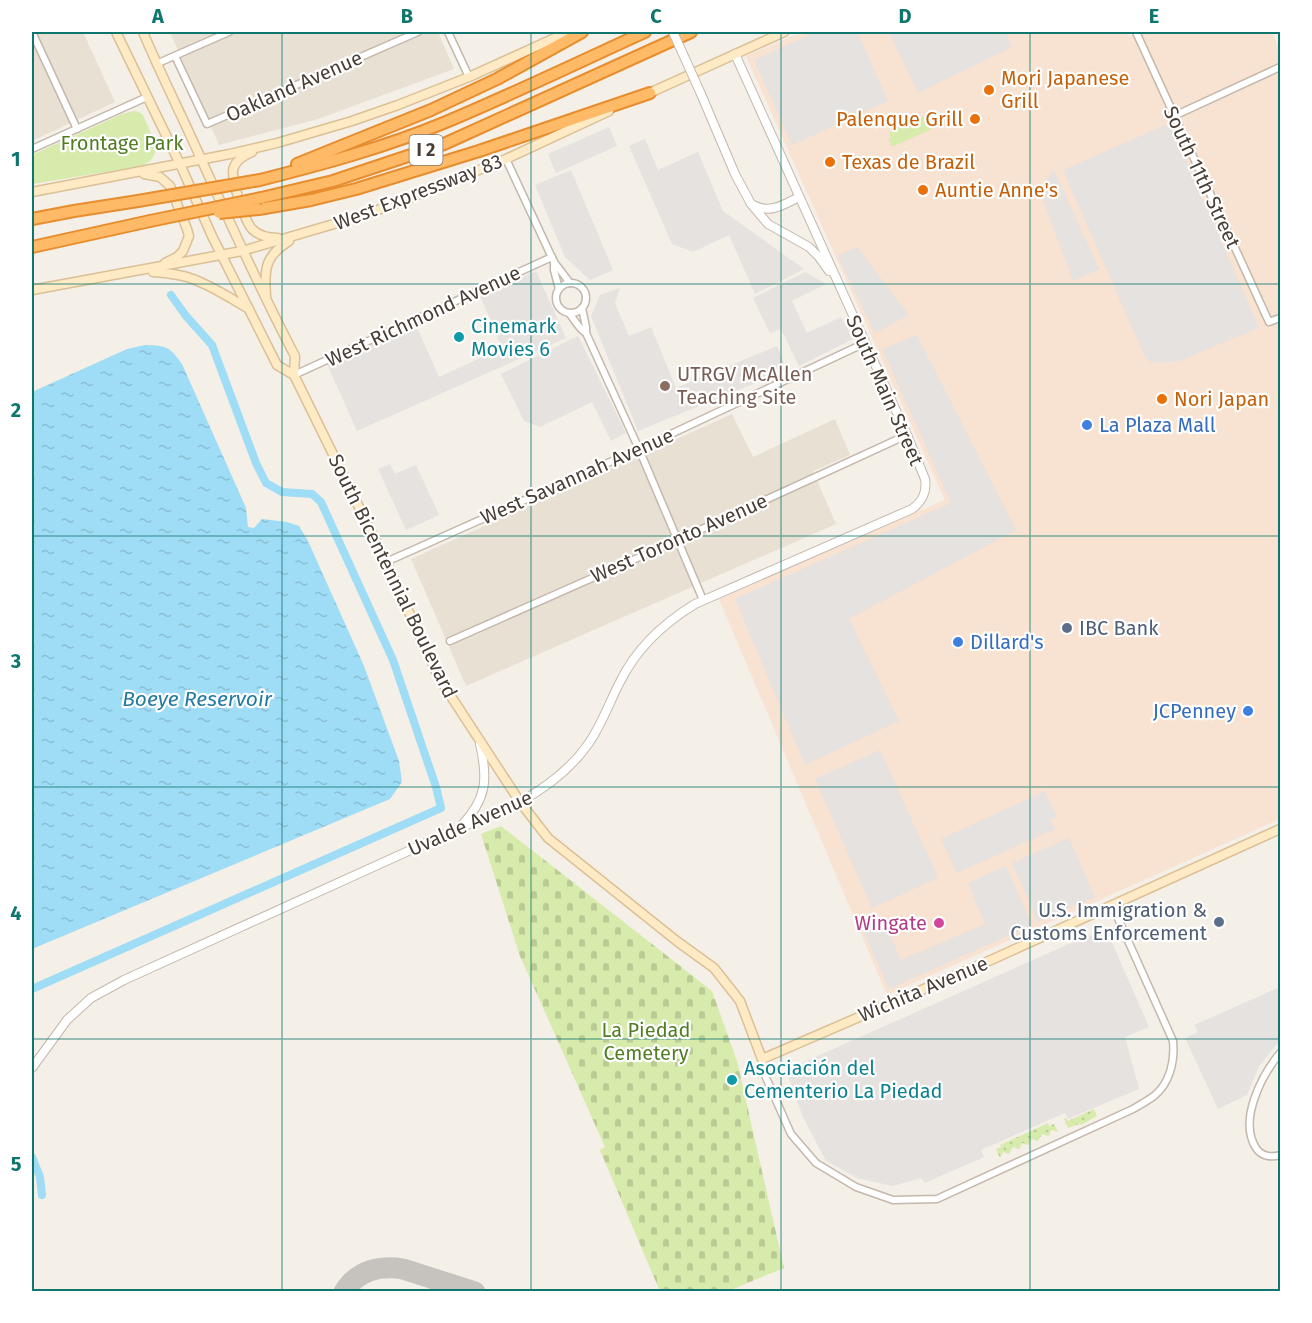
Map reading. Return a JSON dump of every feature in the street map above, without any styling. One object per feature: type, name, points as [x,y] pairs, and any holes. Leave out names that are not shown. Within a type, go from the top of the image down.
[{"type":"highway","points":[[260,180],[431,110],[497,79],[582,32]]},
{"type":"highway","name":"I 2","points":[[32,219],[260,180],[330,161],[446,122],[645,32]]},
{"type":"highway","name":"I 2","points":[[260,203],[444,144],[692,32]]},
{"type":"highway","points":[[32,247],[150,220],[260,203],[311,200],[356,189],[479,151],[650,93]]},
{"type":"highway","points":[[32,213],[108,206]]},
{"type":"main road","name":"South Bicentennial Boulevard","points":[[116,32],[277,365],[294,375]]},
{"type":"main road","name":"South Bicentennial Boulevard","points":[[143,32],[242,251],[295,356],[294,375],[386,562],[439,678],[520,802],[548,838],[714,968],[740,1001],[762,1059]]},
{"type":"main road","points":[[32,192],[263,146],[352,121],[469,77],[568,32]]},
{"type":"main road","name":"West Expressway 83","points":[[32,290],[242,251],[361,216],[506,159],[784,32]]},
{"type":"main road","points":[[263,146],[235,163],[232,173],[244,216],[253,230],[264,237],[288,238]]},
{"type":"main road","points":[[134,173],[154,175],[167,182],[189,236],[183,251],[157,268]]},
{"type":"main road","points":[[266,300],[265,271],[268,259],[281,246],[304,233]]},
{"type":"main road","points":[[141,271],[170,273],[189,278],[249,309]]},
{"type":"main road","name":"Wichita Avenue","points":[[762,1059],[981,964],[1281,828]]},
{"type":"street","points":[[32,32],[77,129]]},
{"type":"street","points":[[156,64],[229,32]]},
{"type":"street","name":"Oakland Avenue","points":[[176,56],[207,124],[418,32]]},
{"type":"street","points":[[448,32],[469,77]]},
{"type":"street","name":"South Main Street","points":[[673,32],[735,174],[751,204],[768,224],[809,247],[819,257],[840,288]]},
{"type":"street","name":"South 11th Street","points":[[1136,32],[1269,322],[1281,318]]},
{"type":"street","name":"South Main Street","points":[[735,54],[907,435],[925,479],[925,494]]},
{"type":"street","points":[[1174,116],[1281,67]]},
{"type":"street","points":[[32,149],[147,97]]},
{"type":"street","points":[[506,159],[553,259],[570,283]]},
{"type":"street","points":[[751,204],[761,209],[770,209],[800,197]]},
{"type":"street","points":[[553,259],[559,289]]},
{"type":"street","name":"West Richmond Avenue","points":[[294,375],[553,259]]},
{"type":"street","points":[[570,283],[578,285],[585,292],[585,302],[582,308],[575,313],[562,311],[556,304],[559,289],[570,283]]},
{"type":"street","points":[[582,308],[586,333],[639,449],[703,600]]},
{"type":"street","points":[[569,313],[581,330],[586,333]]},
{"type":"street","name":"West Savannah Avenue","points":[[386,562],[639,449],[865,343]]},
{"type":"street","name":"West Toronto Avenue","points":[[450,641],[907,435]]},
{"type":"street","name":"Uvalde Avenue","points":[[32,1068],[68,1020],[99,993],[520,802],[546,787],[589,744],[620,682],[639,652],[679,614],[703,600],[912,508],[921,501],[925,494]]},
{"type":"street","points":[[459,828],[471,815],[481,798],[485,781],[484,759],[479,739]]},
{"type":"street","points":[[762,1059],[764,1073],[791,1134],[816,1163],[856,1187],[893,1200],[937,1199],[1132,1109],[1159,1091],[1168,1077],[1173,1062],[1173,1041],[1112,905]]},
{"type":"street","points":[[1281,1053],[1260,1083],[1253,1104],[1250,1127],[1255,1147],[1261,1154],[1281,1155]]},
{"type":"shaded area","points":[[32,32],[83,32],[115,102],[32,141]]},
{"type":"shaded area","points":[[170,32],[438,32],[454,69],[318,119],[219,145]]},
{"type":"shaded area","points":[[802,32],[1127,32],[1129,36],[1144,32],[1272,32],[1280,51],[1280,819],[887,995],[719,599],[945,500],[746,56]]},
{"type":"shaded area","points":[[816,32],[857,32],[888,101],[792,145],[754,60]]},
{"type":"shaded area","points":[[889,32],[1005,32],[1012,47],[918,93]]},
{"type":"shaded area","points":[[1170,123],[1259,328],[1179,361],[1152,363],[1145,357],[1063,170]]},
{"type":"shaded area","points":[[609,127],[617,146],[556,173],[548,154]]},
{"type":"shaded area","points":[[645,139],[658,170],[698,152],[723,211],[804,269],[755,294],[729,235],[693,252],[672,244],[629,146]]},
{"type":"shaded area","points":[[571,170],[613,270],[590,280],[565,257],[535,185]]},
{"type":"shaded area","points":[[1054,170],[1099,269],[1073,281],[1039,189]]},
{"type":"shaded area","points":[[857,247],[909,315],[875,333],[838,256]]},
{"type":"shaded area","points":[[536,271],[566,338],[357,431],[327,364],[416,325],[439,377],[502,348],[480,296]]},
{"type":"shaded area","points":[[805,272],[826,284],[792,301],[807,333],[841,317],[853,339],[799,366],[781,329],[770,333],[753,298]]},
{"type":"shaded area","points":[[620,288],[615,303],[629,336],[651,327],[676,388],[777,346],[787,370],[638,431],[591,316],[600,295]]},
{"type":"shaded area","points":[[917,335],[1016,530],[849,619],[899,721],[805,765],[735,599],[951,503],[882,349]]},
{"type":"shaded area","points":[[578,336],[626,433],[611,441],[592,402],[540,427],[524,421],[501,374]]},
{"type":"shaded area","points":[[732,414],[753,457],[835,419],[850,455],[813,471],[836,524],[466,686],[411,559]]},
{"type":"shaded area","points":[[390,464],[395,474],[416,465],[439,515],[406,530],[378,469]]},
{"type":"shaded area","points":[[880,750],[938,878],[872,908],[815,779]]},
{"type":"shaded area","points":[[1045,791],[1057,818],[1050,819],[1055,829],[957,873],[941,839]]},
{"type":"shaded area","points":[[1069,838],[1095,897],[1038,922],[1012,863]]},
{"type":"shaded area","points":[[1006,866],[1032,925],[889,989],[863,930],[884,921],[901,960],[985,924],[968,883]]},
{"type":"shaded area","points":[[1089,935],[1111,940],[1149,1027],[1125,1037],[1139,1089],[1068,1119],[1065,1113],[981,1150],[984,1157],[925,1183],[921,1178],[893,1186],[857,1178],[826,1161],[803,1117],[786,1070]]},
{"type":"shaded area","points":[[1280,987],[1280,1040],[1259,1066],[1247,1095],[1218,1109],[1185,1038],[1198,1032],[1194,1025]]},
{"type":"green space","name":"Frontage Park","points":[[134,111],[143,115],[152,136],[155,150],[150,161],[142,166],[32,184],[32,155],[122,114]]},
{"type":"green space","points":[[927,115],[929,119],[932,118],[936,127],[892,147],[888,138],[891,137],[889,132]]},
{"type":"green space","name":"La Piedad Cemetery","points":[[501,826],[712,991],[737,1061],[784,1268],[728,1291],[663,1292],[659,1289],[600,1150],[605,1147],[520,956],[481,834]]},
{"type":"green space","points":[[1094,1109],[1097,1116],[1081,1125],[1068,1128],[1064,1119],[1068,1121]]},
{"type":"green space","points":[[1048,1123],[1049,1126],[1054,1124],[1058,1132],[1051,1130],[1049,1136],[1042,1134],[1038,1141],[1032,1139],[1028,1145],[1022,1143],[1020,1149],[1013,1147],[1009,1154],[1003,1152],[1000,1158],[996,1149],[1001,1147],[1000,1145]]},
{"type":"water","name":"Boeye Reservoir","points":[[145,345],[167,348],[182,364],[246,508],[248,527],[254,528],[262,519],[287,522],[299,526],[308,541],[364,666],[399,761],[402,782],[390,799],[32,949],[32,392],[127,349]]},
{"type":"waterway","points":[[32,989],[441,808],[393,660],[321,502],[312,494],[282,492],[266,483],[256,463],[212,345],[171,295]]},
{"type":"waterway","points":[[32,1157],[40,1177],[42,1195]]},
{"type":"taxiway","points":[[344,1292],[363,1274],[386,1268],[403,1269],[475,1292]]},
{"type":"place","name":"Mori Japanese Grill","points":[[989,90]]},
{"type":"place","name":"Palenque Grill","points":[[975,119]]},
{"type":"place","name":"Texas de Brazil","points":[[830,162]]},
{"type":"place","name":"Auntie Anne's","points":[[923,190]]},
{"type":"place","name":"Cinemark Movies 6","points":[[459,337]]},
{"type":"place","name":"UTRGV McAllen Teaching Site","points":[[665,386]]},
{"type":"place","name":"Nori Japan","points":[[1162,399]]},
{"type":"place","name":"La Plaza Mall","points":[[1087,425]]},
{"type":"place","name":"IBC Bank","points":[[1067,628]]},
{"type":"place","name":"Dillard's","points":[[958,642]]},
{"type":"place","name":"JCPenney","points":[[1248,711]]},
{"type":"place","name":"U.S. Immigration & Customs Enforcement","points":[[1219,922]]},
{"type":"place","name":"Wingate","points":[[939,923]]},
{"type":"place","name":"Asociación del Cementerio La Piedad","points":[[732,1080]]}]
